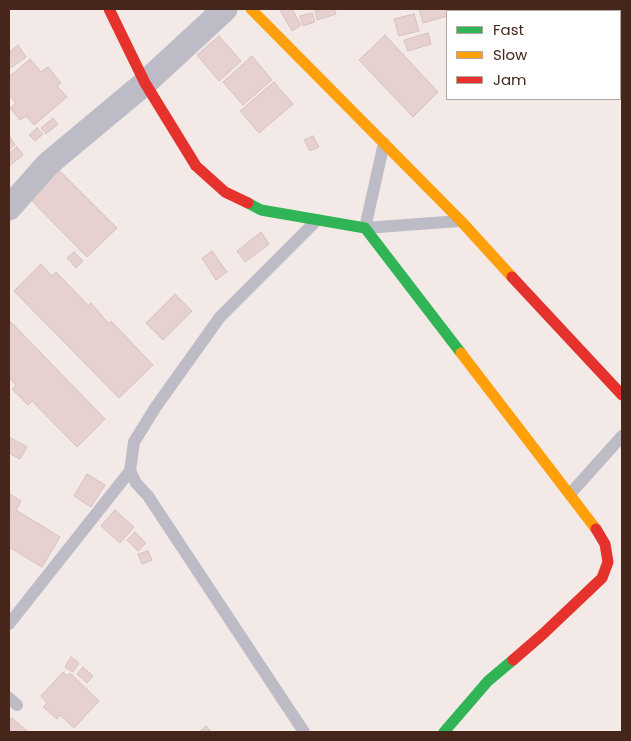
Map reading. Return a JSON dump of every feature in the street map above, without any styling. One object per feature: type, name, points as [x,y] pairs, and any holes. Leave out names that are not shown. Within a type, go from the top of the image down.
[{"type":"street","points":[[109,9],[145,83],[196,166],[225,192],[261,210],[366,228],[596,528],[604,544],[608,562],[602,578],[543,634],[488,681],[444,732]]},
{"type":"street","points":[[9,208],[48,164],[145,83],[225,9]]},
{"type":"street","points":[[250,9],[461,221],[622,396]]},
{"type":"lane","points":[[384,143],[366,228],[461,221]]},
{"type":"lane","points":[[9,624],[130,471],[134,442],[155,408],[220,316],[317,220]]},
{"type":"lane","points":[[570,494],[622,436]]},
{"type":"lane","points":[[130,471],[304,732]]},
{"type":"lane","points":[[608,562],[622,571]]},
{"type":"building","points":[[292,9],[301,25],[292,31],[280,10]]},
{"type":"building","points":[[334,9],[336,14],[317,20],[315,11]]},
{"type":"building","points":[[419,9],[474,9],[446,10],[446,16],[423,23]]},
{"type":"building","points":[[312,13],[315,22],[303,26],[300,16]]},
{"type":"building","points":[[414,14],[419,31],[399,36],[394,19]]},
{"type":"building","points":[[428,33],[431,44],[408,51],[404,40]]},
{"type":"building","points":[[385,35],[438,92],[413,117],[359,60]]},
{"type":"building","points":[[219,36],[241,61],[219,81],[197,55]]},
{"type":"building","points":[[18,45],[26,57],[9,69],[9,52]]},
{"type":"building","points":[[252,56],[272,80],[243,105],[223,82]]},
{"type":"building","points":[[30,59],[41,72],[48,67],[61,83],[57,86],[67,97],[34,125],[26,116],[20,120],[10,108],[16,103],[9,95],[9,77]]},
{"type":"building","points":[[274,82],[293,104],[259,133],[240,111]]},
{"type":"building","points":[[53,118],[58,124],[46,134],[41,128]]},
{"type":"building","points":[[37,128],[43,134],[35,141],[29,135]]},
{"type":"building","points":[[9,135],[15,145],[9,149]]},
{"type":"building","points":[[313,136],[319,147],[310,151],[304,140]]},
{"type":"building","points":[[17,147],[23,155],[9,166],[9,153]]},
{"type":"building","points":[[59,170],[117,228],[87,257],[30,199]]},
{"type":"building","points":[[261,232],[269,244],[245,262],[237,251]]},
{"type":"building","points":[[212,251],[227,272],[216,280],[202,258]]},
{"type":"building","points":[[74,252],[83,261],[76,268],[67,258]]},
{"type":"building","points":[[41,264],[52,276],[56,272],[89,306],[91,303],[109,324],[111,321],[153,365],[119,398],[14,291]]},
{"type":"building","points":[[175,294],[192,311],[163,340],[146,323]]},
{"type":"building","points":[[9,320],[105,419],[77,447],[32,401],[28,405],[12,389],[16,385],[9,378]]},
{"type":"building","points":[[9,437],[27,447],[20,459],[9,453]]},
{"type":"building","points":[[87,474],[105,485],[91,507],[74,496]]},
{"type":"building","points":[[10,494],[21,501],[16,510],[60,537],[42,567],[9,547]]},
{"type":"building","points":[[115,510],[134,527],[120,543],[101,526]]},
{"type":"building","points":[[135,532],[146,543],[138,551],[127,540]]},
{"type":"building","points":[[148,551],[152,560],[142,564],[138,554]]},
{"type":"building","points":[[71,657],[79,663],[73,672],[65,667]]},
{"type":"building","points":[[83,667],[93,676],[87,683],[77,674]]},
{"type":"building","points":[[63,672],[67,676],[70,673],[99,701],[74,728],[60,715],[57,719],[43,707],[47,703],[41,696]]},
{"type":"building","points":[[12,718],[28,732],[9,732],[9,722]]},
{"type":"building","points":[[206,726],[211,732],[199,732]]},
{"type":"traffic: fast","points":[[248,203],[261,210],[365,228],[461,353]]},
{"type":"traffic: fast","points":[[444,732],[488,681],[513,660]]},
{"type":"traffic: slow","points":[[251,9],[461,221],[512,277]]},
{"type":"traffic: slow","points":[[461,353],[596,529]]},
{"type":"traffic: jam","points":[[109,9],[145,83],[196,166],[225,192],[248,203]]},
{"type":"traffic: jam","points":[[512,277],[622,395]]},
{"type":"traffic: jam","points":[[513,660],[602,578],[608,562],[605,544],[596,529]]}]
